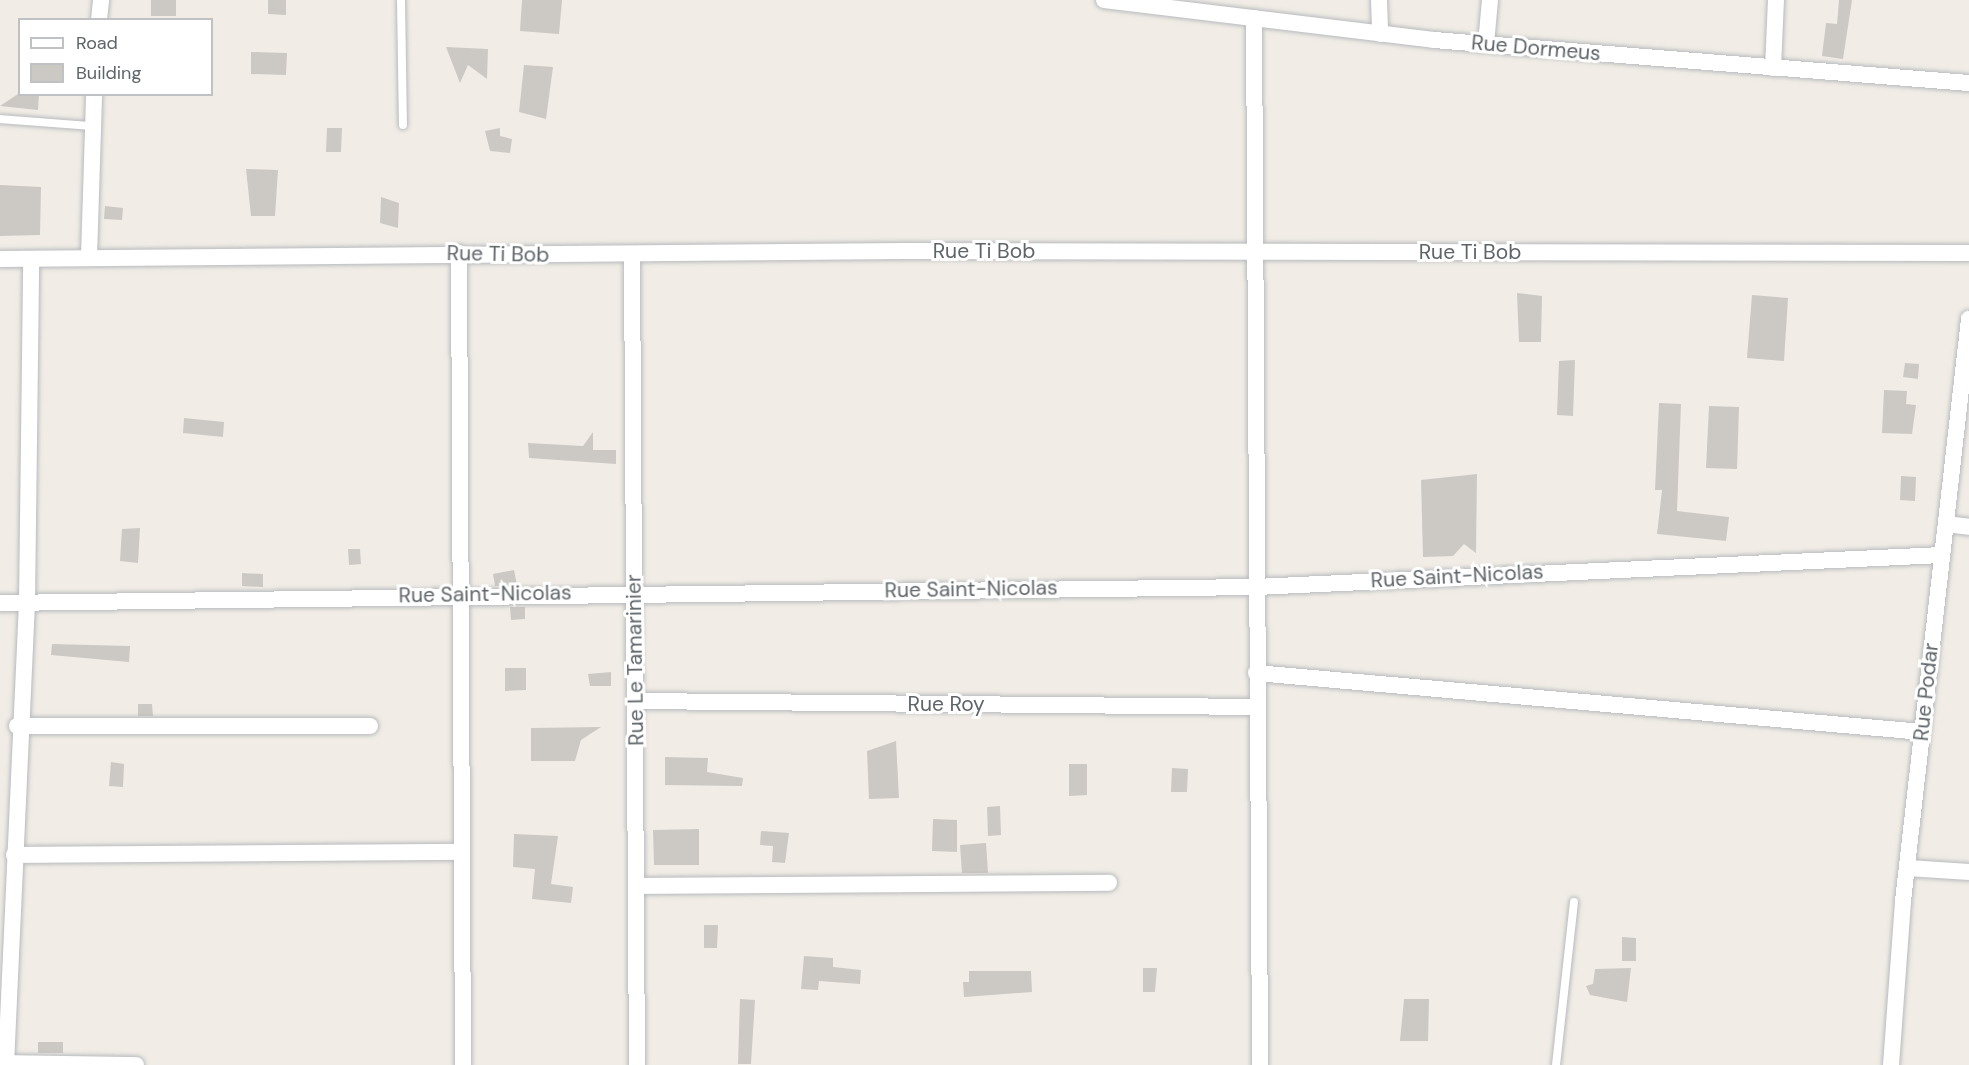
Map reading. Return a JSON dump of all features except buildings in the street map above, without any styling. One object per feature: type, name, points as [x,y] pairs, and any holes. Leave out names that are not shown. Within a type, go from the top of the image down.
[{"type":"street","points":[[99,18],[100,0]]},
{"type":"street","name":"Rue Dormeus","points":[[1104,0],[1380,34],[1969,83]]},
{"type":"street","points":[[1379,0],[1380,34]]},
{"type":"street","points":[[1486,44],[1490,0]]},
{"type":"street","points":[[1773,68],[1776,0]]},
{"type":"street","points":[[1254,18],[1256,707],[1260,1065]]},
{"type":"street","points":[[89,257],[94,96]]},
{"type":"street","name":"Rue Ti Bob","points":[[0,259],[459,253],[632,256],[1255,251],[1969,254]]},
{"type":"street","points":[[459,253],[463,1065]]},
{"type":"street","name":"Rue Le Tamarinier","points":[[632,256],[637,1065]]},
{"type":"street","points":[[31,259],[27,603],[17,726],[14,855],[5,983],[7,1064],[136,1065]]},
{"type":"street","name":"Rue Podar","points":[[1891,1065],[1922,732],[1969,319]]},
{"type":"street","points":[[1946,524],[1969,527]]},
{"type":"street","name":"Rue Saint-Nicolas","points":[[0,603],[461,594],[1256,587],[1942,555]]},
{"type":"street","points":[[1256,674],[1922,732]]},
{"type":"street","name":"Rue Roy","points":[[636,701],[1256,707]]},
{"type":"street","points":[[17,726],[370,726]]},
{"type":"street","points":[[14,855],[462,852]]},
{"type":"street","points":[[1908,868],[1969,872]]},
{"type":"street","points":[[636,886],[1109,883]]},
{"type":"lane","points":[[401,0],[402,125]]},
{"type":"lane","points":[[0,119],[92,126]]},
{"type":"lane","points":[[1556,1065],[1574,902]]}]
